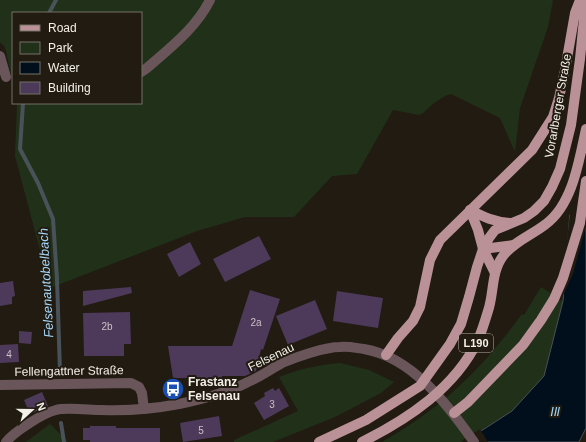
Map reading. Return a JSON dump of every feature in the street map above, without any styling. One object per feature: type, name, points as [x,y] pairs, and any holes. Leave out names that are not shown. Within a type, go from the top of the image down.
[{"type":"main road","points":[[389,357],[395,342],[413,322],[420,307],[430,260],[440,240],[532,150],[553,117],[561,91],[575,13],[580,0]]},
{"type":"main road","name":"Vorarlberger Straße","points":[[319,442],[366,420],[420,386],[450,344],[461,324],[483,249],[489,238],[495,230],[513,223],[534,211],[544,201],[560,170],[570,124],[580,59],[584,19],[584,0]]},
{"type":"main road","name":"L190","points":[[362,442],[403,419],[431,400],[453,377],[469,356],[478,340],[491,302],[495,273],[502,257],[514,245],[547,224],[554,218],[562,206],[576,174],[586,129]]},
{"type":"main road","points":[[454,413],[468,402],[523,345],[542,320],[554,299],[563,278],[580,223],[586,181]]},
{"type":"main road","points":[[495,273],[483,249],[478,230],[470,210],[489,220],[513,223]]},
{"type":"main road","points":[[483,249],[514,245]]},
{"type":"street","points":[[142,71],[186,34],[206,8],[210,0]]},
{"type":"street","points":[[0,56],[6,77]]},
{"type":"street","name":"Felsenau","points":[[6,442],[40,416],[57,409],[126,410],[180,404],[216,395],[248,383],[283,363],[340,346],[366,349],[389,357],[406,367],[434,392],[454,413],[474,442]]},
{"type":"street","name":"Fellengattner Straße","points":[[0,385],[131,383],[139,387],[142,393],[144,409]]},
{"type":"green space","points":[[0,0],[553,0],[548,27],[520,108],[515,152],[500,118],[451,94],[434,103],[419,115],[393,110],[357,174],[332,176],[294,217],[245,217],[197,231],[50,288],[15,156],[17,104],[142,104],[142,12],[12,12],[12,79],[5,47],[0,42]]},
{"type":"green space","points":[[541,287],[563,301],[544,376],[512,411],[464,442],[382,442],[424,415],[460,386],[491,353],[522,314],[524,315]]},
{"type":"green space","points":[[340,363],[369,370],[394,382],[381,393],[335,417],[273,442],[234,442],[234,440],[298,411],[279,377],[309,368]]},
{"type":"green space","points":[[50,424],[68,442],[26,442]]},
{"type":"water","name":"Ill","points":[[586,8],[586,428],[579,442],[464,442],[512,411],[544,376],[563,301]]},
{"type":"pier","points":[[586,6],[586,226],[573,274],[560,302],[565,247],[570,215],[568,214],[584,7]]},
{"type":"pier","points":[[480,429],[488,442],[462,442],[463,440]]},
{"type":"building","points":[[259,236],[271,259],[225,282],[213,259]]},
{"type":"building","points":[[190,242],[201,264],[179,277],[167,254]]},
{"type":"building","points":[[13,281],[15,296],[12,297],[12,304],[0,306],[0,283]]},
{"type":"building","points":[[131,287],[132,293],[83,306],[83,291]]},
{"type":"building","points":[[250,290],[280,299],[263,350],[261,349],[256,371],[245,376],[222,376],[222,378],[173,378],[168,346],[232,346]]},
{"type":"building","points":[[337,291],[383,298],[378,328],[333,321]]},
{"type":"building","points":[[315,300],[327,329],[288,345],[276,316]]},
{"type":"building","points":[[130,312],[131,344],[124,344],[124,356],[84,356],[83,313]]},
{"type":"building","points":[[19,331],[32,332],[31,344],[19,343]]},
{"type":"building","points":[[18,344],[19,362],[0,363],[0,345]]},
{"type":"building","points":[[273,388],[275,391],[279,388],[289,406],[264,420],[254,403],[265,396],[264,393]]},
{"type":"building","points":[[42,392],[48,406],[30,414],[24,400]]},
{"type":"building","points":[[219,416],[222,436],[183,442],[180,423]]},
{"type":"building","points":[[90,426],[116,426],[116,428],[160,428],[160,442],[90,442],[90,440],[83,440],[83,428],[90,428]]},
{"type":"waterway","name":"Felsenautobelbach","points":[[50,12],[56,0]]},
{"type":"waterway","name":"Felsenautobelbach","points":[[23,104],[20,149],[38,183],[53,219],[57,279],[60,372]]},
{"type":"waterway","name":"Felsenautobelbach","points":[[61,423],[64,442]]},
{"type":"place","name":"Frastanz Felsenau","points":[[173,389]]}]
